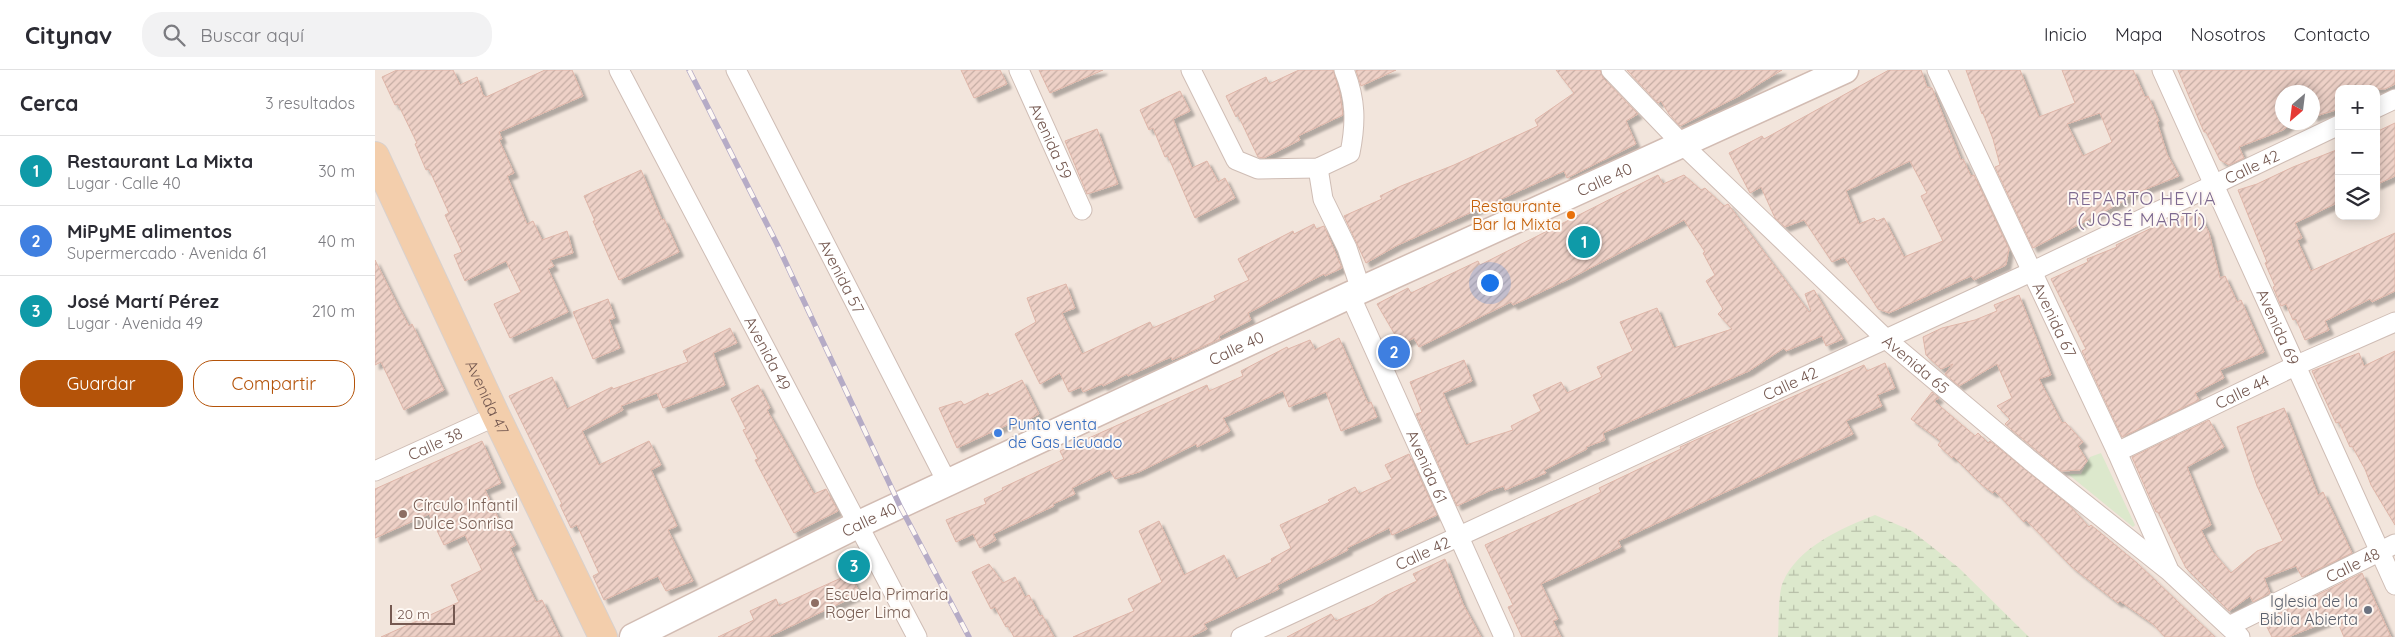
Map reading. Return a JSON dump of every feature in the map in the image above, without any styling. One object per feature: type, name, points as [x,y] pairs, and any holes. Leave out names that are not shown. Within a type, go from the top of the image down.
[{"type":"main road","name":"Calle 40","points":[[633,637],[859,524],[1355,292],[1845,70]]},
{"type":"main road","name":"Avenida 47","points":[[379,174],[603,637]]},
{"type":"street","name":"Avenida 49","points":[[619,70],[917,637]]},
{"type":"street","name":"Avenida 57","points":[[736,70],[948,484]]},
{"type":"street","name":"Avenida 59","points":[[1019,70],[1082,210]]},
{"type":"street","points":[[1191,70],[1236,160],[1258,170],[1318,168],[1350,153],[1355,126],[1351,86],[1344,70]]},
{"type":"street","name":"Avenida 65","points":[[1611,70],[1683,145],[1886,338],[2031,461],[2169,571],[2235,631]]},
{"type":"street","name":"Avenida 67","points":[[1937,70],[2117,452],[2169,571]]},
{"type":"street","name":"Avenida 69","points":[[2162,70],[2297,365],[2387,548],[2395,585]]},
{"type":"street","points":[[2380,106],[2395,99]]},
{"type":"street","name":"Calle 42","points":[[1241,637],[2031,272],[2335,127]]},
{"type":"street","name":"Avenida 61","points":[[1318,168],[1323,199],[1347,248],[1355,292],[1458,537],[1504,637]]},
{"type":"street","name":"Calle 44","points":[[2117,452],[2297,365],[2395,322]]},
{"type":"street","name":"Calle 38","points":[[375,471],[496,416]]},
{"type":"street","name":"Calle 48","points":[[2235,631],[2387,548]]},
{"type":"shaded area","points":[[375,70],[2395,70],[2395,637],[375,637]]},
{"type":"green space","points":[[2101,453],[2135,525],[2133,527],[2068,474],[2081,474],[2090,457]]},
{"type":"green space","points":[[1875,515],[1912,531],[1959,568],[2029,637],[1778,637],[1781,587],[1790,570],[1799,559],[1822,540]]},
{"type":"building","points":[[397,70],[453,70],[460,85],[477,77],[483,95],[486,97],[545,70],[572,70],[583,96],[499,132],[502,139],[499,140],[514,173],[507,176],[527,224],[533,221],[542,240],[567,231],[573,253],[550,260],[554,266],[548,269],[568,312],[510,338],[494,304],[521,292],[506,261],[465,281],[454,255],[462,252],[445,215],[449,213],[429,169],[426,170],[415,144],[417,143],[398,104],[395,105],[382,77]]},
{"type":"building","points":[[961,70],[1000,70],[1007,84],[974,98]]},
{"type":"building","points":[[1039,70],[1103,70],[1050,93]]},
{"type":"building","points":[[1299,70],[1333,70],[1340,94],[1343,115],[1298,136],[1300,140],[1264,158],[1258,157],[1238,115],[1236,117],[1226,96],[1266,77],[1269,84]]},
{"type":"building","points":[[1356,70],[1396,70],[1361,86]]},
{"type":"building","points":[[1556,70],[1600,70],[1603,78],[1638,114],[1626,121],[1636,144],[1567,178],[1564,171],[1398,245],[1366,263],[1344,216],[1382,199],[1380,196],[1401,186],[1454,165],[1538,126],[1535,120],[1574,93]]},
{"type":"building","points":[[1627,70],[1782,70],[1739,96],[1680,126],[1661,101],[1658,103]]},
{"type":"building","points":[[1889,70],[1921,70],[1927,87],[1932,88],[1961,160],[1963,159],[1971,176],[1974,175],[2009,249],[2006,265],[1974,280],[1971,276],[1889,313],[1878,309],[1844,257],[1832,262],[1804,220],[1785,227],[1775,218],[1761,187],[1750,193],[1729,153],[1762,136],[1764,139]],"holes":[[[1910,161],[1927,193],[1921,196],[1943,241],[1904,257],[1884,218],[1877,221],[1874,218],[1859,224],[1846,191]]]},
{"type":"building","points":[[1966,70],[2020,70],[2039,117],[2075,103],[2062,70],[2133,70],[2145,97],[2148,96],[2159,121],[2157,122],[2167,154],[2179,176],[2126,197],[2127,199],[2109,209],[2033,248],[1995,167],[2000,165],[1993,139]],"holes":[[[2100,113],[2112,142],[2083,156],[2067,124]]]},
{"type":"building","points":[[2178,70],[2395,70],[2395,84],[2385,89],[2380,89],[2380,85],[2335,85],[2335,110],[2320,115],[2320,85],[2275,85],[2275,130],[2283,130],[2239,147],[2244,158],[2229,165],[2220,160],[2206,132],[2204,132]]},
{"type":"building","points":[[1180,91],[1190,111],[1173,119],[1192,168],[1207,161],[1218,182],[1225,178],[1235,198],[1195,218],[1168,156],[1165,157],[1153,128],[1149,130],[1140,110]]},
{"type":"building","points":[[2395,123],[2395,176],[2380,183],[2380,175],[2380,130]]},
{"type":"building","points":[[1097,129],[1118,184],[1087,194],[1065,141]]},
{"type":"building","points":[[2335,151],[2335,204],[2295,223],[2302,238],[2297,240],[2311,271],[2395,233],[2395,291],[2372,302],[2370,299],[2325,321],[2329,330],[2305,340],[2296,319],[2293,320],[2286,304],[2281,306],[2265,263],[2267,262],[2238,190],[2257,184]]},
{"type":"building","points":[[641,170],[662,220],[664,219],[679,252],[619,280],[584,196]]},
{"type":"building","points":[[1658,175],[1663,184],[1684,175],[1701,190],[1705,188],[1724,206],[1728,204],[1809,312],[1811,311],[1805,294],[1814,290],[1843,339],[1826,346],[1822,336],[1786,351],[1784,348],[1749,371],[1603,433],[1605,440],[1586,447],[1587,449],[1544,470],[1546,473],[1505,490],[1504,486],[1489,491],[1457,506],[1416,414],[1422,412],[1410,382],[1464,360],[1472,381],[1443,393],[1466,445],[1513,430],[1511,426],[1541,411],[1533,395],[1561,382],[1567,393],[1602,377],[1597,367],[1633,351],[1620,322],[1657,308],[1674,348],[1732,329],[1718,314],[1723,309],[1706,281],[1715,275],[1703,253],[1705,252],[1684,220],[1569,279],[1513,305],[1511,302],[1419,347],[1414,338],[1401,345],[1377,304],[1408,288],[1411,293],[1478,261],[1480,265]]},
{"type":"building","points":[[2198,210],[2209,233],[2220,278],[2225,276],[2237,302],[2241,300],[2264,352],[2220,370],[2224,378],[2195,393],[2199,400],[2122,437],[2082,351],[2086,349],[2051,279],[2088,262],[2087,259],[2117,247],[2116,245],[2160,224]]},
{"type":"building","points":[[1314,224],[1316,229],[1324,226],[1342,268],[1325,276],[1324,274],[1248,313],[1251,320],[1219,336],[1220,339],[1172,360],[1171,357],[1128,376],[1127,374],[1103,386],[1102,384],[1083,392],[1081,387],[1069,392],[1060,373],[1040,384],[1015,334],[1036,322],[1027,298],[1066,284],[1075,308],[1062,313],[1082,354],[1150,322],[1153,328],[1216,300],[1214,296],[1249,280],[1238,259],[1293,231],[1294,234]]},
{"type":"building","points":[[375,260],[409,326],[412,324],[444,390],[404,410],[381,362],[375,365]]},
{"type":"building","points":[[2019,295],[2051,375],[2039,379],[2062,423],[2065,422],[2083,442],[2078,446],[2087,461],[2080,470],[2061,471],[2005,424],[2010,419],[1997,406],[2012,398],[1997,364],[1959,386],[1945,374],[1953,364],[1941,369],[1926,355],[1923,337],[1942,328],[1975,320],[1997,311],[1994,305]]},
{"type":"building","points":[[608,299],[615,318],[609,320],[620,348],[593,359],[573,312]]},
{"type":"building","points":[[730,328],[737,343],[713,353],[725,385],[663,408],[657,393],[621,406],[623,410],[582,431],[599,465],[649,441],[661,465],[651,470],[677,526],[668,530],[693,581],[666,591],[658,576],[604,600],[593,576],[599,573],[577,525],[571,528],[560,505],[562,504],[509,396],[552,377],[567,409],[612,387],[613,389],[688,362],[683,351]]},
{"type":"building","points":[[1339,338],[1366,399],[1368,403],[1371,402],[1377,417],[1341,431],[1326,392],[1289,407],[1283,391],[1223,418],[1230,431],[1197,447],[1196,444],[1139,472],[1115,479],[1110,470],[1072,488],[1075,494],[1053,504],[1054,506],[993,534],[996,540],[980,548],[973,534],[956,542],[946,520],[986,504],[984,499],[1003,490],[1002,488],[1064,459],[1060,451],[1207,385],[1209,391],[1243,376],[1241,371],[1287,347],[1288,349],[1310,340],[1315,350]]},
{"type":"building","points":[[2395,351],[2395,525],[2371,485],[2365,469],[2352,446],[2350,447],[2339,422],[2336,423],[2312,371],[2359,353],[2364,366]]},
{"type":"building","points":[[1885,363],[1895,388],[1877,395],[1882,406],[1846,421],[1853,434],[1618,541],[1621,547],[1541,584],[1558,619],[1553,621],[1561,637],[1522,637],[1508,607],[1513,605],[1485,545],[1601,492],[1599,488],[1681,449],[1680,447],[1864,365],[1867,371]]},
{"type":"building","points":[[1022,380],[1039,414],[1022,423],[1020,419],[957,448],[939,408],[961,401],[964,405],[988,393],[989,396]]},
{"type":"building","points":[[758,385],[770,408],[767,410],[814,494],[826,489],[838,511],[794,533],[755,460],[758,459],[743,430],[746,429],[731,399]]},
{"type":"building","points":[[1932,392],[1939,398],[1934,401],[1975,436],[1978,433],[1988,443],[1990,441],[2069,505],[2089,527],[2091,525],[2137,563],[2215,637],[2165,637],[2153,624],[2120,601],[2118,603],[2072,567],[2026,520],[2024,522],[1995,491],[1993,493],[1982,485],[1953,456],[1952,458],[1938,445],[1941,441],[1911,419]]},
{"type":"building","points":[[2284,408],[2318,495],[2323,492],[2352,553],[2302,577],[2296,566],[2264,578],[2270,593],[2253,602],[2250,596],[2229,611],[2186,568],[2158,512],[2156,512],[2132,457],[2209,420],[2224,447],[2187,467],[2211,525],[2201,530],[2212,551],[2231,573],[2257,551],[2283,541],[2257,486],[2237,427]]},
{"type":"building","points":[[482,441],[501,483],[485,490],[501,524],[504,522],[516,545],[510,548],[536,602],[542,600],[560,637],[381,637],[459,602],[451,585],[482,570],[465,535],[444,545],[429,514],[375,538],[375,489]]},
{"type":"building","points":[[1409,454],[1437,515],[1392,535],[1389,528],[1347,548],[1348,550],[1277,585],[1279,589],[1204,624],[1207,629],[1190,637],[1073,637],[1134,611],[1128,599],[1162,582],[1139,531],[1159,521],[1184,575],[1224,555],[1236,579],[1272,562],[1271,559],[1291,548],[1280,525],[1330,502],[1328,500],[1355,487],[1359,494],[1392,479],[1385,465]]},
{"type":"building","points":[[1445,559],[1463,604],[1481,637],[1287,637],[1331,614],[1336,621],[1374,604],[1385,596],[1417,581],[1413,574]]},
{"type":"building","points":[[989,564],[1003,583],[1015,577],[1025,597],[1029,595],[1054,637],[1014,637],[995,607],[991,609],[972,572]]},
{"type":"building","points":[[2362,573],[2391,637],[2344,637],[2336,618],[2288,637],[2272,637],[2264,621]]},
{"type":"building","name":"Escuela Primaria Roger Lima","points":[[850,574],[860,594],[768,637],[718,637],[754,620],[750,611],[776,599],[779,606]]},
{"type":"railway","points":[[689,70],[777,244],[900,506],[969,637]]},
{"type":"place","name":"Restaurante Bar la Mixta","points":[[1571,215]]},
{"type":"place","name":"Restaurant La Mixta","points":[[1584,242]]},
{"type":"place","name":"MiPyME alimentos","points":[[1394,352]]},
{"type":"place","name":"Punto venta de Gas Licuado","points":[[998,433]]},
{"type":"place","name":"Círculo Infantil Dulce Sonrisa","points":[[403,514]]},
{"type":"place","name":"José Martí Pérez","points":[[854,566]]},
{"type":"place","name":"Escuela Primaria Roger Lima","points":[[815,603]]},
{"type":"place","name":"Iglesia de la Biblia Abierta","points":[[2368,610]]},
{"type":"district","name":"REPARTO HEVIA (JOSÉ MARTÍ)","points":[[2142,208]]}]
